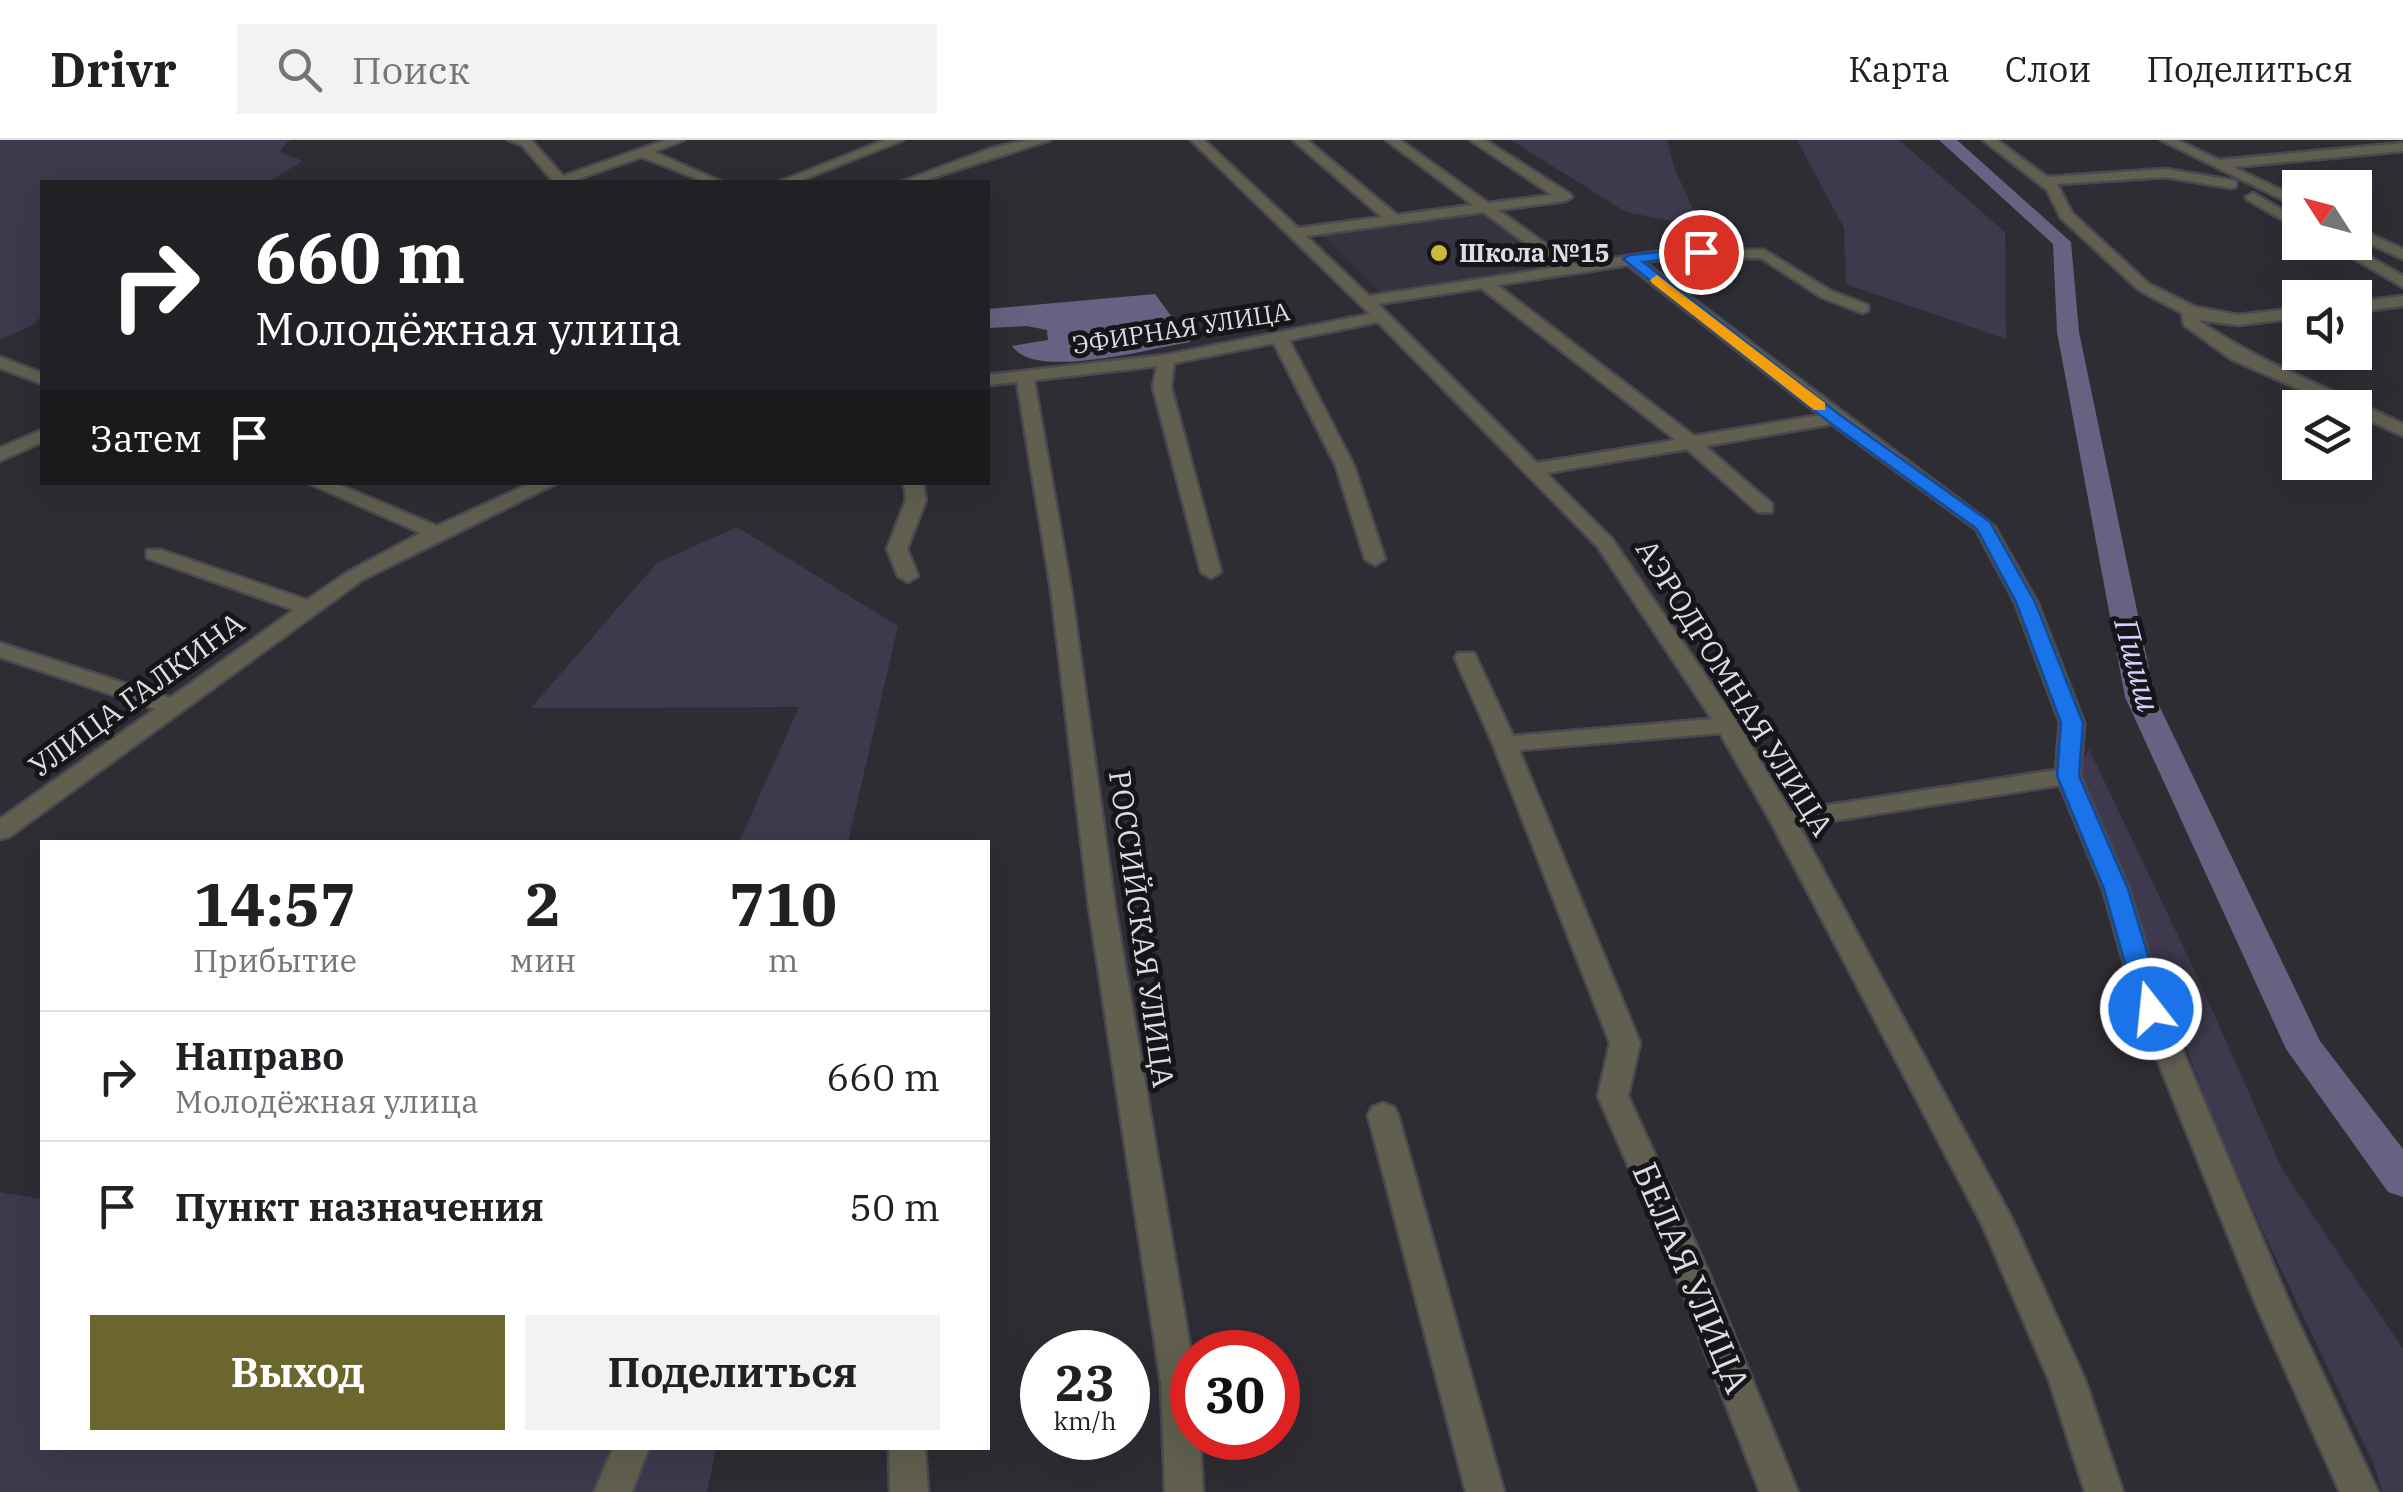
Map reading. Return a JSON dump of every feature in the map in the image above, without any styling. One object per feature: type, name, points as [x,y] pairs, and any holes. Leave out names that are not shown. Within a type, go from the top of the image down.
[{"type":"street","points":[[514,140],[526,142],[558,180]]},
{"type":"street","points":[[565,180],[678,140]]},
{"type":"street","points":[[791,180],[897,140]]},
{"type":"street","points":[[914,180],[997,150],[1044,140]]},
{"type":"street","name":"АЭРОДРОМНАЯ УЛИЦА","points":[[1197,140],[1374,309],[1604,542],[1727,726],[1783,820],[1997,1221],[2067,1380],[2104,1492]]},
{"type":"street","points":[[1299,140],[1394,220]]},
{"type":"street","points":[[1392,140],[1571,269]]},
{"type":"street","points":[[1294,234],[1565,198],[1476,140]]},
{"type":"street","points":[[1989,140],[2054,188],[2066,216],[2144,287],[2164,294],[2190,311],[2238,320],[2282,315]]},
{"type":"street","points":[[2168,140],[2282,195]]},
{"type":"street","points":[[2356,140],[2403,159]]},
{"type":"street","points":[[2223,166],[2403,147]]},
{"type":"street","points":[[642,152],[710,180]]},
{"type":"street","points":[[2223,166],[2231,184]]},
{"type":"street","points":[[2044,181],[2166,174],[2231,184],[2282,215]]},
{"type":"street","points":[[2372,239],[2403,254]]},
{"type":"street","name":"ЭФИРНАЯ УЛИЦА","points":[[990,380],[1166,360],[1281,340],[1374,309],[1484,283],[1676,253],[1764,254],[1826,294],[1862,308]]},
{"type":"street","points":[[1630,259],[1835,418],[1984,526],[2026,602],[2072,723],[2068,776],[2116,889],[2151,1009],[2204,1142],[2359,1492]]},
{"type":"street","points":[[2364,260],[2403,282]]},
{"type":"street","points":[[1484,283],[1690,442],[1764,508]]},
{"type":"street","points":[[2372,305],[2403,301]]},
{"type":"street","points":[[2190,311],[2190,322],[2198,331],[2237,355],[2296,378],[2403,431]]},
{"type":"street","points":[[1281,340],[1344,466],[1375,559]]},
{"type":"street","points":[[1166,360],[1162,387],[1211,572]]},
{"type":"street","points":[[0,362],[40,378]]},
{"type":"street","name":"РОССИЙСКАЯ УЛИЦА","points":[[1025,376],[1061,589],[1102,907],[1180,1383],[1184,1492]]},
{"type":"street","points":[[1535,469],[1835,418]]},
{"type":"street","points":[[0,455],[40,436]]},
{"type":"street","points":[[322,485],[437,533]]},
{"type":"street","name":"УЛИЦА ГАЛКИНА","points":[[0,831],[356,576],[437,533],[543,485]]},
{"type":"street","points":[[908,576],[897,549],[916,500],[914,485]]},
{"type":"street","name":"УЛИЦА ГАЛКИНА","points":[[154,554],[309,608]]},
{"type":"street","points":[[0,650],[170,706]]},
{"type":"street","name":"БЕЛАЯ УЛИЦА","points":[[1466,658],[1505,744],[1625,1042],[1613,1096],[1690,1269],[1780,1492]]},
{"type":"street","points":[[1505,744],[1727,726]]},
{"type":"street","points":[[1783,820],[2068,776]]},
{"type":"street","points":[[1382,1115],[1484,1492]]},
{"type":"street","points":[[613,1492],[630,1450]]},
{"type":"street","points":[[908,1450],[909,1492]]},
{"type":"shaded area","points":[[0,140],[294,140],[287,142],[280,152],[303,161],[271,180],[40,180],[40,318],[0,340]]},
{"type":"shaded area","points":[[1511,140],[1667,140],[1674,167],[1701,227],[1626,212]]},
{"type":"shaded area","points":[[1797,140],[1899,140],[2005,232],[2006,339],[1846,284],[1844,228]]},
{"type":"shaded area","name":"Школа №15","points":[[1481,214],[1558,271],[1385,297],[1323,236]]},
{"type":"shaded area","points":[[1155,294],[1190,342],[1095,359],[1044,361],[1025,356],[1012,346],[1048,340],[1047,330],[1027,326],[990,328],[990,309]]},
{"type":"shaded area","points":[[737,527],[898,626],[848,840],[740,840],[799,707],[531,708],[657,563]]},
{"type":"shaded area","points":[[2089,749],[2201,984],[2283,1171],[2403,1349],[2403,1492],[2382,1492],[2374,1465],[2207,1103],[2131,900],[2076,775]]},
{"type":"shaded area","points":[[0,1192],[40,1199],[40,1450],[716,1450],[707,1492],[0,1492]]},
{"type":"waterway","name":"Пшиш","points":[[1947,140],[2062,242],[2068,332],[2140,697],[2305,1049],[2403,1180]]},
{"type":"slow traffic","points":[[1657,280],[1819,406]]},
{"type":"place","name":"Школа №15","points":[[1439,253]]},
{"type":"route","points":[[1701,252],[1630,259],[1835,418],[1984,526],[2026,602],[2072,723],[2068,776],[2116,889],[2151,1009]]}]
